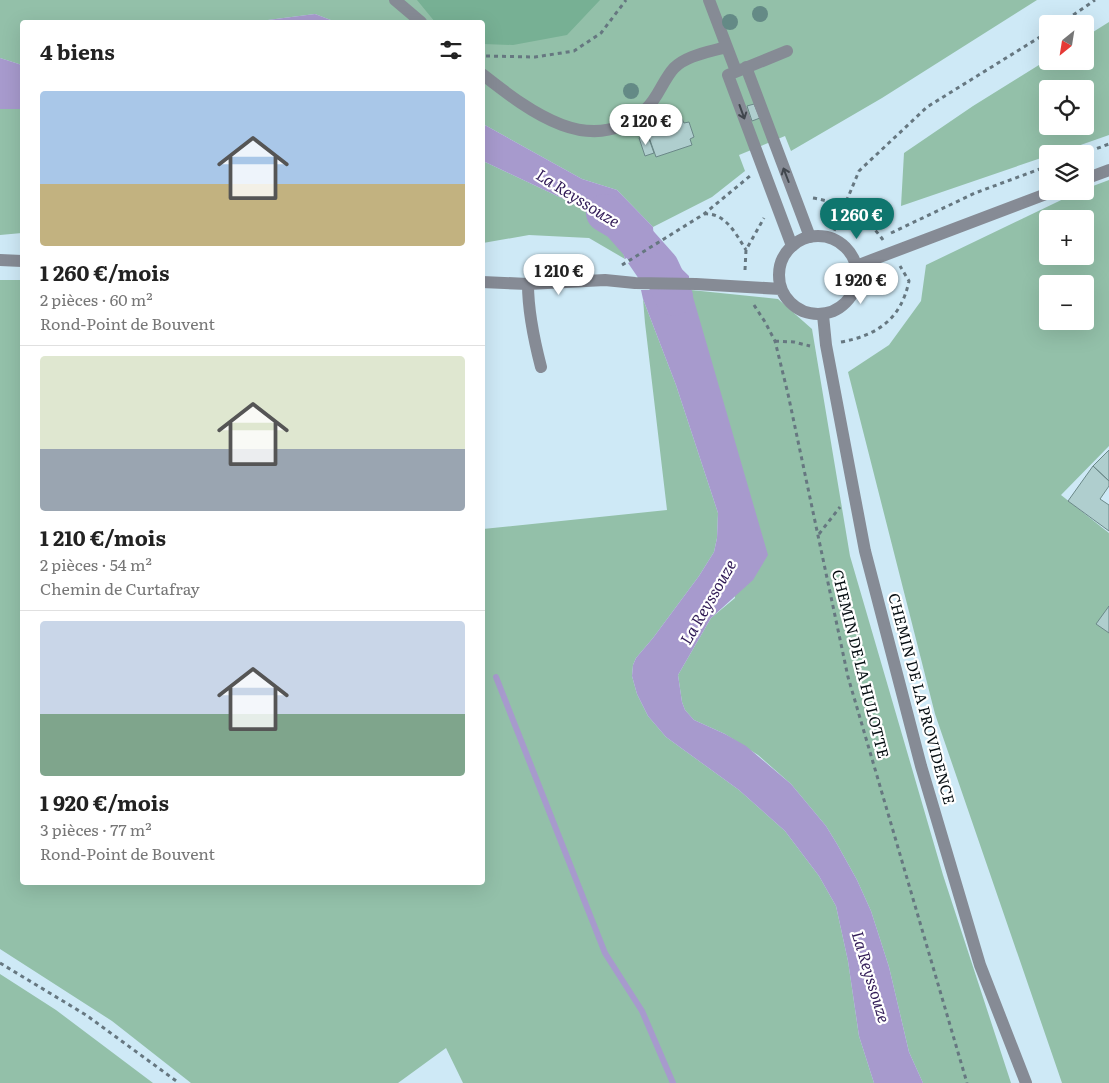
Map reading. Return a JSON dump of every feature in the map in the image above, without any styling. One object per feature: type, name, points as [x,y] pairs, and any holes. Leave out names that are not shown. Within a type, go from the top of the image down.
[{"type":"street","points":[[395,0],[419,20]]},
{"type":"street","points":[[709,0],[726,46],[741,69],[810,237]]},
{"type":"street","points":[[485,76],[518,102],[539,115],[563,125],[586,131],[608,131],[626,125],[648,108],[674,68],[688,58],[726,46]]},
{"type":"street","points":[[786,51],[728,74],[792,246]]},
{"type":"street","points":[[1094,176],[1109,170]]},
{"type":"street","points":[[856,266],[1039,197]]},
{"type":"street","points":[[810,237],[831,238],[841,244],[848,250],[856,266],[857,279],[854,292],[846,303],[836,311],[823,315],[812,315],[802,312],[793,306],[786,298],[778,280],[781,262],[792,246],[800,240],[810,237]]},
{"type":"street","points":[[0,260],[20,260]]},
{"type":"street","points":[[485,282],[528,284],[605,280],[781,289]]},
{"type":"street","points":[[528,284],[533,336],[541,367]]},
{"type":"street","name":"CHEMIN DE LA PROVIDENCE","points":[[823,315],[826,344],[864,551],[930,794],[980,965],[1026,1083]]},
{"type":"path","points":[[485,56],[535,57],[574,51],[601,33],[626,0]]},
{"type":"path","points":[[1073,15],[1095,0]]},
{"type":"path","points":[[831,238],[859,171],[927,107],[1039,38]]},
{"type":"path","points":[[1094,150],[1109,144]]},
{"type":"path","points":[[627,262],[704,214],[727,193],[762,166]]},
{"type":"path","points":[[890,233],[976,193],[1039,169]]},
{"type":"path","points":[[775,341],[794,342],[811,347],[869,334],[884,326],[896,311],[906,294],[909,281],[882,237],[864,218],[844,207],[816,198],[795,198]]},
{"type":"path","name":"CHEMIN DE LA HULOTTE","points":[[704,214],[712,213],[720,217],[736,234],[746,250],[744,273],[752,302],[766,322],[775,341],[851,686],[967,1083]]},
{"type":"path","points":[[819,534],[853,490]]},
{"type":"path","points":[[0,963],[86,1015],[179,1083]]},
{"type":"green space","points":[[0,0],[1037,0],[882,98],[791,151],[785,136],[739,155],[745,171],[712,197],[653,227],[617,190],[582,179],[485,125],[485,20],[331,20],[315,14],[268,20],[20,20],[20,64],[0,58]]},
{"type":"green space","points":[[417,0],[600,0],[567,35],[513,45],[485,44],[485,20],[433,20]]},
{"type":"green space","points":[[1109,22],[1109,135],[1081,145],[1039,145],[1039,159],[901,206],[904,153],[973,106],[1039,65],[1039,70],[1094,70],[1094,31]]},
{"type":"green space","points":[[0,109],[20,109],[20,233],[0,235]]},
{"type":"green space","points":[[485,162],[570,202],[617,231],[625,259],[589,238],[529,235],[485,243]]},
{"type":"green space","points":[[1109,180],[1109,446],[1061,495],[1109,533],[1109,1083],[1062,1083],[935,714],[848,372],[889,345],[921,301],[926,265],[1039,211],[1039,265],[1094,265],[1094,210],[1040,210],[1061,200],[1094,200],[1094,186]]},
{"type":"green space","points":[[0,280],[20,280],[20,885],[485,885],[485,529],[667,510],[643,299],[676,385],[718,513],[717,538],[714,552],[699,576],[636,658],[632,676],[637,694],[648,716],[666,737],[739,790],[785,831],[819,876],[836,906],[848,961],[859,1036],[874,1083],[463,1083],[446,1048],[398,1083],[191,1083],[112,1021],[0,949]]},
{"type":"green space","points":[[691,290],[778,299],[812,329],[850,556],[943,875],[1011,1083],[923,1083],[909,1052],[889,967],[871,911],[857,880],[826,826],[791,784],[758,755],[725,734],[694,720],[685,710],[678,675],[711,618],[735,598]]},
{"type":"green space","points":[[0,974],[56,1010],[153,1083],[0,1083]]},
{"type":"water","points":[[315,14],[331,20],[268,20]]},
{"type":"water","points":[[0,58],[20,64],[20,109],[0,109]]},
{"type":"water","points":[[485,125],[582,179],[617,190],[653,227],[654,241],[625,259],[616,231],[570,202],[485,162]]},
{"type":"water","points":[[660,248],[689,276],[689,279],[639,279],[628,263]]},
{"type":"water","points":[[641,290],[691,290],[768,555],[753,580],[711,618],[678,675],[682,702],[685,710],[694,720],[746,746],[791,784],[826,826],[857,880],[871,911],[889,967],[909,1052],[923,1083],[874,1083],[859,1036],[848,961],[836,906],[819,876],[785,831],[739,790],[666,737],[648,716],[637,694],[632,676],[636,658],[699,576],[714,552],[717,538],[718,513],[676,385]]},
{"type":"building","points":[[754,104],[760,118],[752,121],[747,106]]},
{"type":"building","points":[[681,117],[684,123],[689,122],[694,137],[690,139],[692,145],[656,157],[646,129]]},
{"type":"building","points":[[648,136],[654,153],[645,156],[639,138]]},
{"type":"building","points":[[1109,450],[1109,481],[1093,466]]},
{"type":"building","points":[[1093,466],[1109,481],[1109,486],[1100,499],[1109,505],[1109,531],[1068,501]]},
{"type":"building","points":[[1109,606],[1109,633],[1096,624]]},
{"type":"waterway","name":"La Reyssouze","points":[[605,213],[620,222],[660,267],[674,297]]},
{"type":"waterway","points":[[496,677],[605,953],[642,1011],[673,1083]]}]
